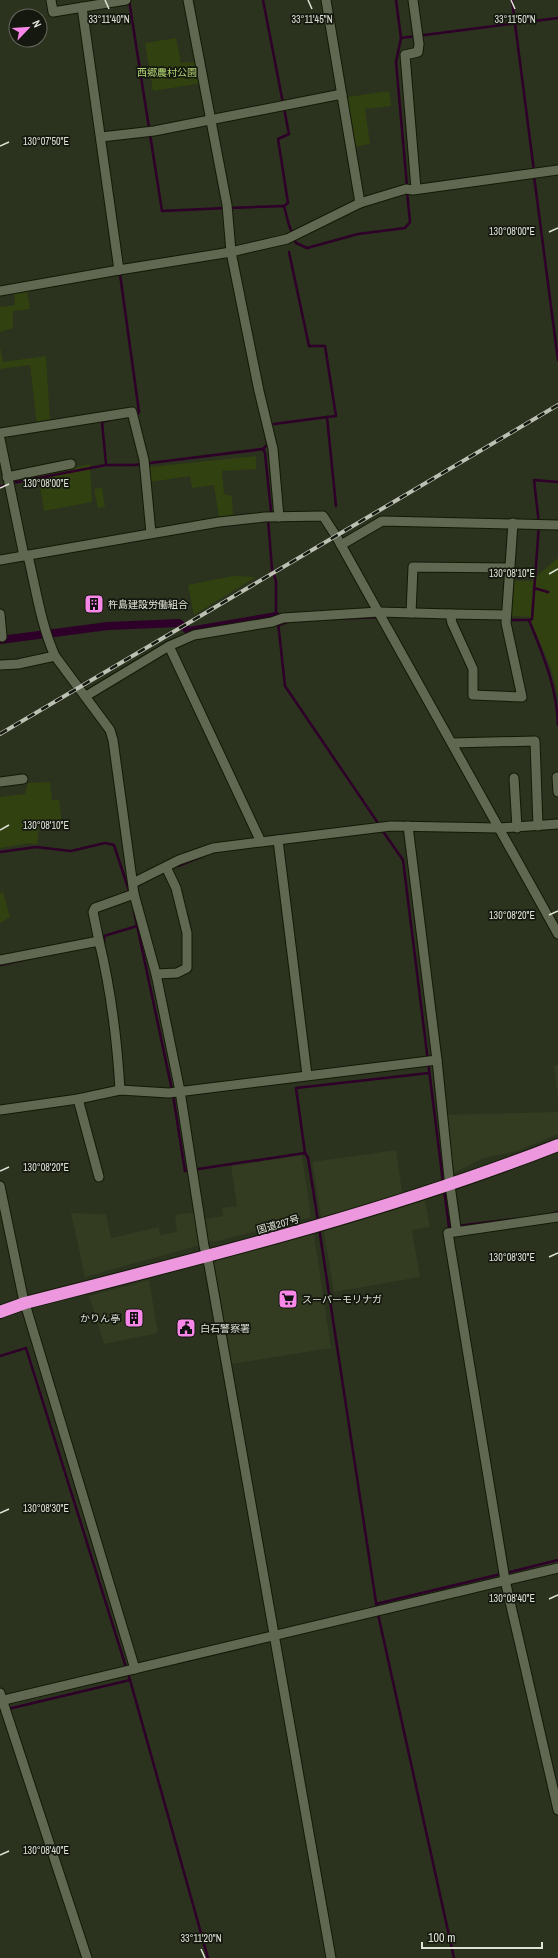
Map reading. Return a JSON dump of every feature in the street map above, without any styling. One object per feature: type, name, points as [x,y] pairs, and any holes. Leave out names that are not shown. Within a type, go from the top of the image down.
[{"type":"highway","name":"国道207号","points":[[0,1312],[25,1303],[207,1256],[323,1224],[445,1187],[557,1148]]},
{"type":"street","points":[[51,0],[53,12],[126,0]]},
{"type":"street","points":[[188,0],[227,205],[231,252],[259,391],[274,449],[272,517]]},
{"type":"street","points":[[326,0],[360,204]]},
{"type":"street","points":[[412,0],[419,44],[418,52],[405,55],[412,190]]},
{"type":"street","points":[[82,7],[119,270]]},
{"type":"street","points":[[101,137],[150,131],[342,94]]},
{"type":"street","points":[[0,291],[231,252],[299,234],[360,204],[412,190],[558,170]]},
{"type":"street","points":[[0,433],[132,412],[145,463],[150,533]]},
{"type":"street","points":[[0,438],[7,477],[46,633],[55,656],[110,730],[113,740],[132,890],[156,974],[175,1092],[193,1170],[331,1958]]},
{"type":"street","points":[[7,477],[71,464]]},
{"type":"street","points":[[0,560],[219,522],[272,517],[323,516],[341,544],[558,934]]},
{"type":"street","points":[[341,544],[382,521],[558,525]]},
{"type":"street","points":[[451,617],[473,669],[473,695],[522,697],[506,619],[513,523]]},
{"type":"street","points":[[411,613],[412,567],[509,568]]},
{"type":"street","points":[[86,696],[169,646],[194,635],[272,622],[283,618],[381,616],[411,613],[451,617],[506,619]]},
{"type":"street","points":[[0,614],[2,637]]},
{"type":"street","points":[[169,646],[261,842],[391,826],[517,828],[558,824]]},
{"type":"street","points":[[0,665],[18,664],[55,656]]},
{"type":"street","points":[[452,743],[535,741],[538,826]]},
{"type":"street","points":[[557,777],[558,792]]},
{"type":"street","points":[[514,778],[517,828]]},
{"type":"street","points":[[0,782],[23,779]]},
{"type":"street","points":[[408,826],[435,1060],[445,1187],[457,1228]]},
{"type":"street","points":[[278,840],[304,1076]]},
{"type":"street","points":[[120,1090],[118,1049],[108,978],[93,912],[95,908],[132,890],[167,870],[213,848],[257,843]]},
{"type":"street","points":[[156,974],[177,973],[187,968],[187,933],[176,888],[167,870]]},
{"type":"street","points":[[0,960],[100,943]]},
{"type":"street","points":[[0,1107],[78,1099],[120,1090],[175,1092],[435,1060]]},
{"type":"street","points":[[78,1099],[99,1177]]},
{"type":"street","points":[[0,1186],[4,1233],[129,1671]]},
{"type":"street","points":[[558,1217],[457,1228],[448,1233],[504,1576],[558,1810]]},
{"type":"street","points":[[88,1958],[3,1703],[129,1671],[377,1612],[504,1576],[558,1568]]},
{"type":"shaded area","points":[[554,1065],[558,1065],[558,1100]]},
{"type":"shaded area","points":[[558,1112],[558,1134],[517,1151],[484,1158],[445,1177],[438,1115]]},
{"type":"shaded area","points":[[396,1150],[404,1206],[425,1200],[430,1227],[412,1230],[420,1277],[334,1292],[312,1162]]},
{"type":"shaded area","points":[[302,1155],[311,1217],[214,1242],[208,1241],[203,1219],[223,1216],[222,1208],[237,1206],[231,1166]]},
{"type":"shaded area","points":[[195,1212],[200,1245],[85,1277],[71,1213],[106,1214],[111,1238],[159,1227],[160,1235],[177,1232],[175,1215]]},
{"type":"shaded area","points":[[314,1234],[331,1348],[232,1364],[214,1264],[218,1259]]},
{"type":"shaded area","points":[[149,1280],[158,1333],[104,1344],[89,1296]]},
{"type":"green space","name":"西郷農村公園","points":[[176,38],[181,63],[198,61],[202,83],[153,91],[145,43]]},
{"type":"green space","points":[[389,91],[391,106],[365,109],[370,144],[353,147],[347,97]]},
{"type":"green space","points":[[27,290],[30,309],[13,311],[13,328],[0,332],[0,307],[15,305],[14,293]]},
{"type":"green space","points":[[0,347],[3,362],[46,356],[50,422],[37,425],[30,365],[0,369]]},
{"type":"green space","points":[[256,456],[256,469],[222,471],[224,494],[232,496],[233,516],[219,518],[214,485],[192,488],[190,476],[150,482],[149,467]]},
{"type":"green space","points":[[90,464],[92,502],[44,511],[38,475]]},
{"type":"green space","points":[[102,487],[105,507],[98,508],[94,489]]},
{"type":"green space","points":[[558,558],[558,696],[551,668],[529,617],[510,616],[512,581],[531,581]]},
{"type":"green space","points":[[233,576],[256,577],[194,615],[188,585]]},
{"type":"green space","points":[[50,782],[52,800],[59,800],[62,823],[39,826],[37,845],[31,843],[0,848],[0,797],[25,794],[28,783]]},
{"type":"green space","points":[[3,892],[10,917],[0,923],[0,893]]},
{"type":"waterway","points":[[129,0],[162,211],[225,208]]},
{"type":"waterway","points":[[263,0],[289,134],[278,139],[288,203],[284,206]]},
{"type":"waterway","points":[[396,0],[401,38],[396,62],[407,186]]},
{"type":"waterway","points":[[512,0],[534,171]]},
{"type":"waterway","points":[[401,38],[558,18]]},
{"type":"waterway","points":[[534,176],[558,360]]},
{"type":"waterway","points":[[230,208],[284,206],[296,243],[307,248],[358,234],[405,228],[410,222],[407,191]]},
{"type":"waterway","points":[[289,252],[309,346],[325,346],[336,416],[327,417],[336,506]]},
{"type":"waterway","points":[[120,274],[139,412],[136,415]]},
{"type":"waterway","points":[[274,424],[327,417]]},
{"type":"waterway","points":[[106,464],[102,422],[110,420]]},
{"type":"waterway","points":[[263,449],[268,444],[267,442]]},
{"type":"waterway","points":[[12,483],[106,465],[134,465],[263,449],[265,453],[271,511],[270,515]]},
{"type":"waterway","points":[[508,620],[532,619],[539,524],[534,480],[558,482]]},
{"type":"waterway","points":[[0,487],[7,484]]},
{"type":"waterway","points":[[268,519],[272,569],[276,581],[276,617]]},
{"type":"waterway","points":[[534,588],[548,592]]},
{"type":"waterway","points":[[0,640],[108,626],[179,623],[189,631],[276,616]]},
{"type":"waterway","points":[[332,619],[379,617]]},
{"type":"waterway","points":[[529,620],[552,684],[558,725]]},
{"type":"waterway","points":[[278,622],[285,686],[380,826]]},
{"type":"waterway","points":[[279,625],[287,622]]},
{"type":"waterway","points":[[382,830],[403,860],[443,1182]]},
{"type":"waterway","points":[[0,852],[36,847],[71,851],[105,843],[114,845],[130,894]]},
{"type":"waterway","points":[[178,866],[203,856]]},
{"type":"waterway","points":[[135,887],[148,880]]},
{"type":"waterway","points":[[134,911],[172,1090]]},
{"type":"waterway","points":[[102,943],[104,942],[104,936],[137,926]]},
{"type":"waterway","points":[[0,965],[27,959]]},
{"type":"waterway","points":[[318,1221],[308,1158],[305,1153],[296,1088],[429,1073]]},
{"type":"waterway","points":[[173,1095],[185,1171],[305,1153]]},
{"type":"waterway","points":[[444,1189],[449,1227],[515,1219]]},
{"type":"waterway","points":[[550,1214],[558,1212]]},
{"type":"waterway","points":[[319,1228],[377,1609]]},
{"type":"waterway","points":[[0,1356],[26,1348],[130,1680],[208,1958]]},
{"type":"waterway","points":[[506,1573],[558,1560]]},
{"type":"waterway","points":[[376,1604],[501,1574]]},
{"type":"waterway","points":[[378,1614],[454,1958]]},
{"type":"waterway","points":[[8,1709],[130,1680]]},
{"type":"railway","points":[[0,734],[558,405]]},
{"type":"place","name":"杵島建設労働組合","points":[[94,604]]},
{"type":"place","name":"スーパーモリナガ","points":[[288,1299]]},
{"type":"place","name":"かりん亭","points":[[134,1318]]},
{"type":"place","name":"白石警察署","points":[[186,1328]]}]
